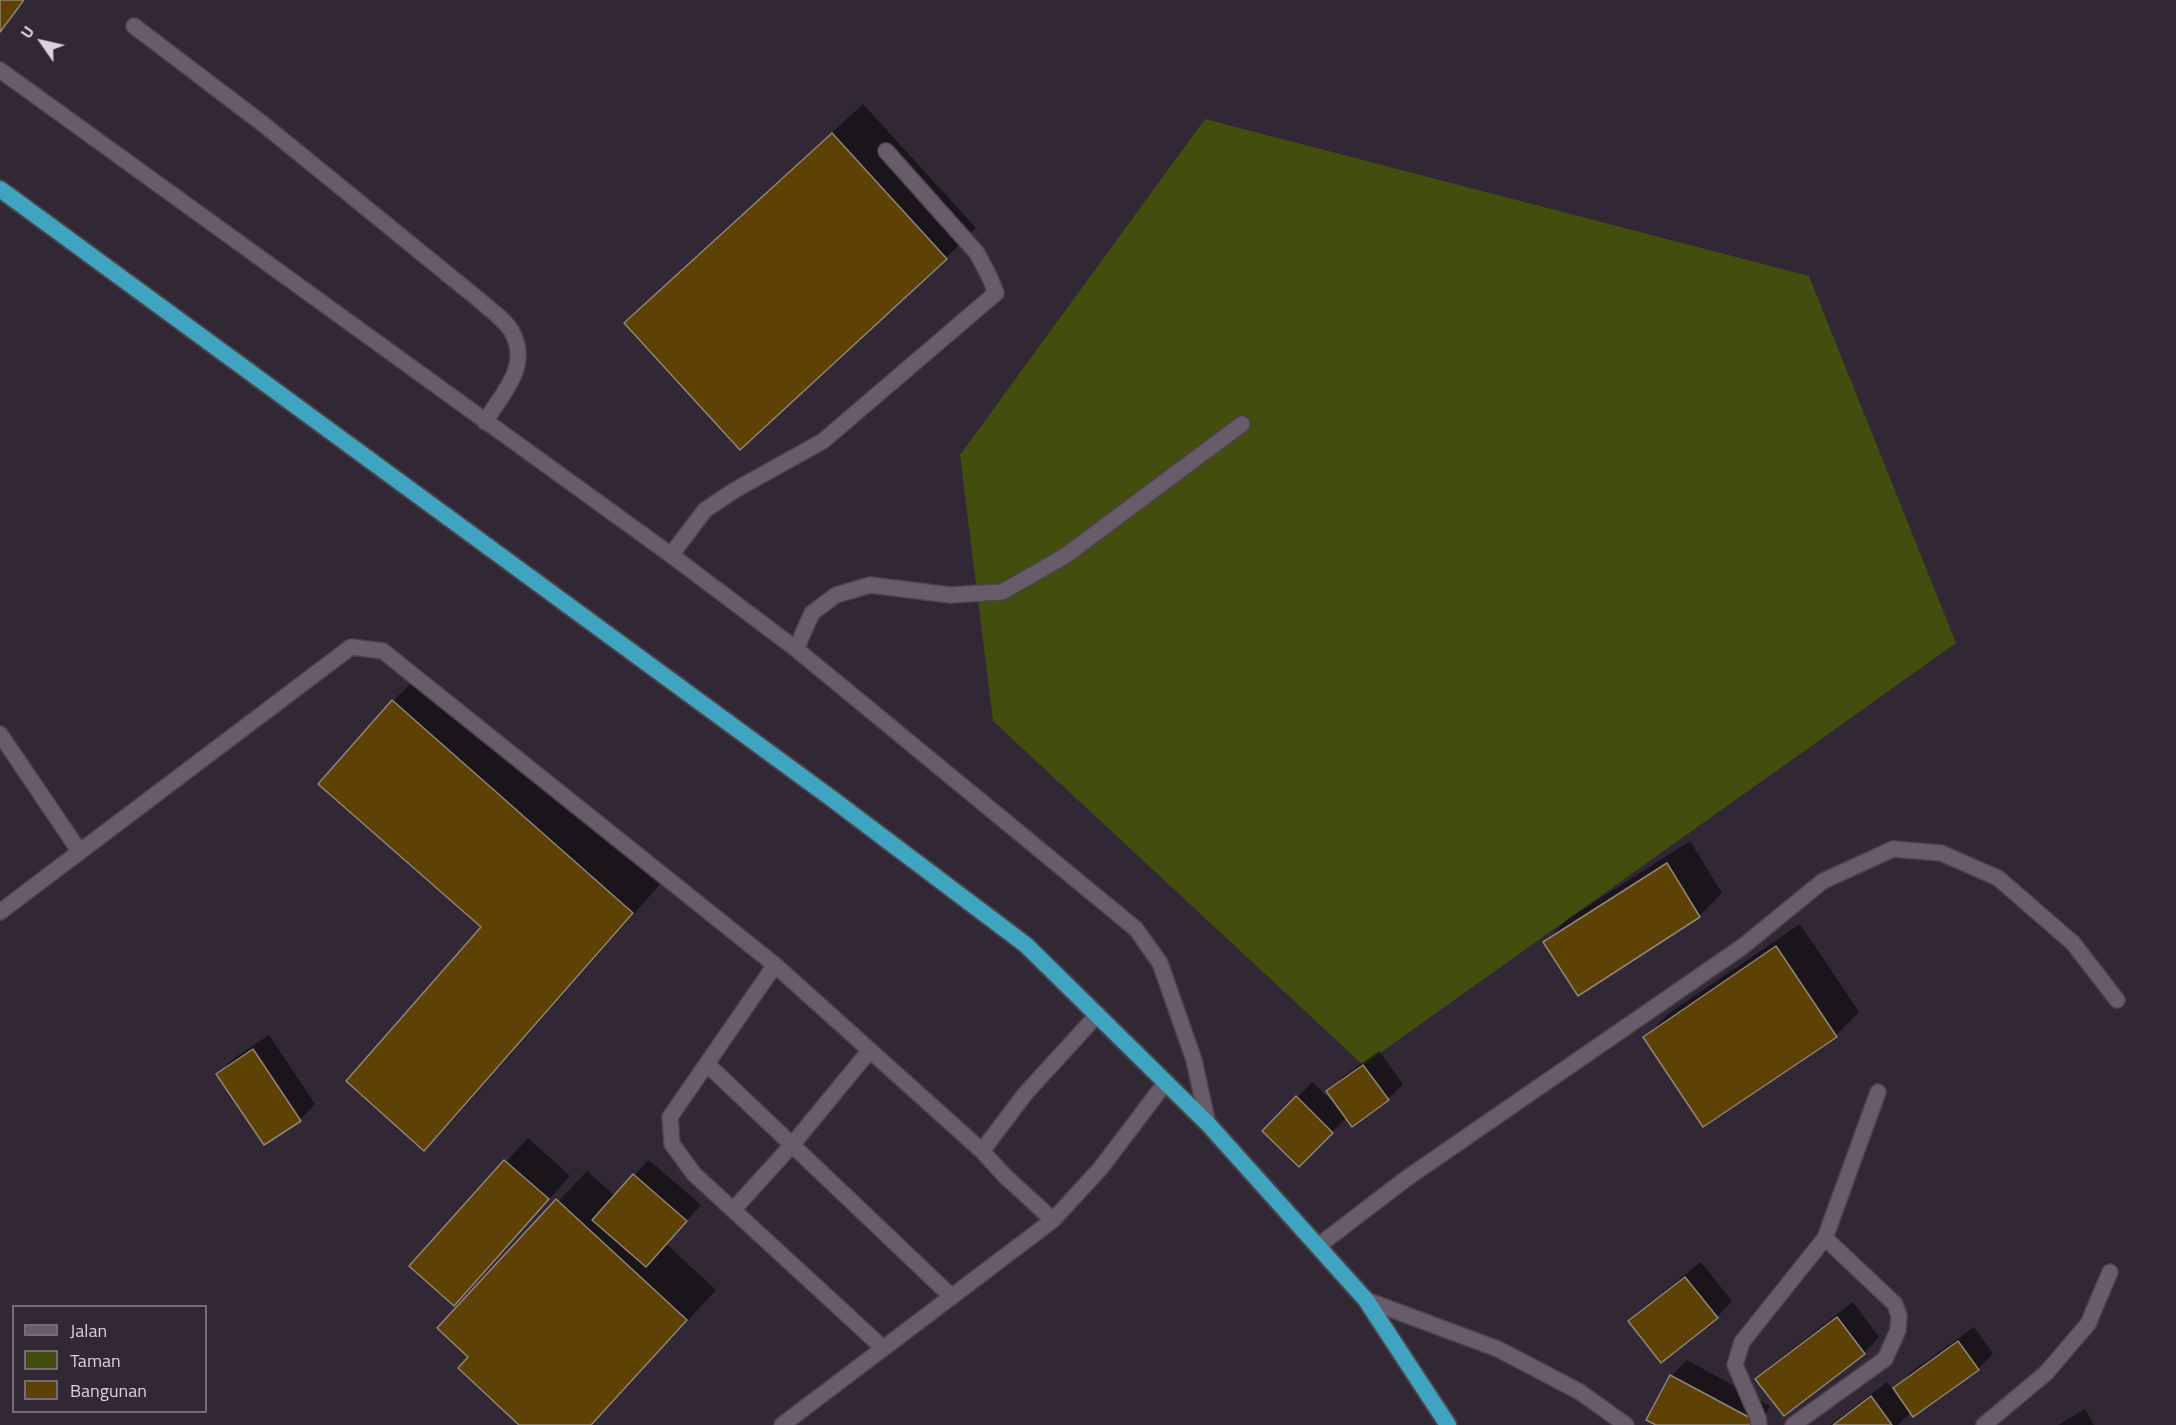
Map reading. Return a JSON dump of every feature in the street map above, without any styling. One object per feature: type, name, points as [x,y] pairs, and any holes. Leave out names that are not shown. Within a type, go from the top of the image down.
[{"type":"highway","points":[[0,189],[831,798],[1026,945],[1208,1124],[1366,1300],[1448,1425]]},
{"type":"street","points":[[134,26],[263,124],[478,299],[512,330],[520,354],[514,378],[485,422]]},
{"type":"street","points":[[0,70],[671,555],[796,649],[1136,929],[1160,963],[1194,1060],[1208,1124]]},
{"type":"street","points":[[671,555],[705,510],[735,490],[823,441],[996,293],[977,253],[886,151]]},
{"type":"street","points":[[796,649],[812,613],[836,595],[870,585],[950,595],[1002,592],[1065,555],[1242,424]]},
{"type":"street","points":[[0,912],[351,647],[383,651],[775,965],[982,1151],[1005,1176],[1053,1220]]},
{"type":"street","points":[[0,734],[80,852]]},
{"type":"street","points":[[1318,1246],[1407,1178],[1742,947],[1823,881],[1893,849],[1941,853],[1998,878],[2073,943],[2117,1000]]},
{"type":"street","points":[[775,965],[670,1117],[672,1144],[694,1174],[883,1348]]},
{"type":"street","points":[[982,1151],[1025,1094],[1098,1014]]},
{"type":"street","points":[[733,1210],[792,1145],[870,1050]]},
{"type":"street","points":[[707,1064],[952,1297]]},
{"type":"street","points":[[782,1425],[1053,1220],[1100,1169],[1166,1082]]},
{"type":"street","points":[[1759,1425],[1735,1365],[1742,1342],[1825,1238],[1878,1092]]},
{"type":"street","points":[[1794,1425],[1886,1359],[1898,1330],[1899,1316],[1895,1304],[1825,1238]]},
{"type":"street","points":[[1983,1425],[2046,1373],[2088,1324],[2110,1272]]},
{"type":"street","points":[[1366,1300],[1498,1349],[1580,1392],[1626,1425]]},
{"type":"green space","points":[[1205,119],[1809,276],[1956,643],[1363,1065],[993,721],[960,455]]},
{"type":"building","points":[[0,0],[24,0],[0,32]]},
{"type":"building","points":[[832,133],[947,259],[740,450],[624,323]]},
{"type":"building","points":[[392,700],[633,913],[424,1151],[346,1081],[481,927],[318,784]]},
{"type":"building","points":[[1667,863],[1700,917],[1578,996],[1543,942]]},
{"type":"building","points":[[1776,946],[1837,1037],[1703,1127],[1643,1037]]},
{"type":"building","points":[[253,1049],[301,1121],[264,1145],[216,1074]]},
{"type":"building","points":[[1363,1065],[1389,1100],[1352,1127],[1326,1091]]},
{"type":"building","points":[[1296,1096],[1333,1133],[1299,1167],[1262,1131]]},
{"type":"building","points":[[504,1160],[549,1199],[454,1306],[409,1266]]},
{"type":"building","points":[[633,1174],[687,1221],[646,1267],[592,1220]]},
{"type":"building","points":[[556,1199],[687,1320],[591,1425],[519,1425],[458,1368],[468,1357],[437,1328]]},
{"type":"building","points":[[1685,1277],[1718,1318],[1661,1363],[1628,1321]]},
{"type":"building","points":[[1837,1317],[1865,1354],[1784,1416],[1755,1379]]},
{"type":"building","points":[[1958,1341],[1979,1370],[1913,1417],[1893,1388]]},
{"type":"building","points":[[1670,1375],[1756,1421],[1754,1425],[1656,1425],[1646,1420]]},
{"type":"building","points":[[1871,1396],[1892,1425],[1833,1425]]}]
